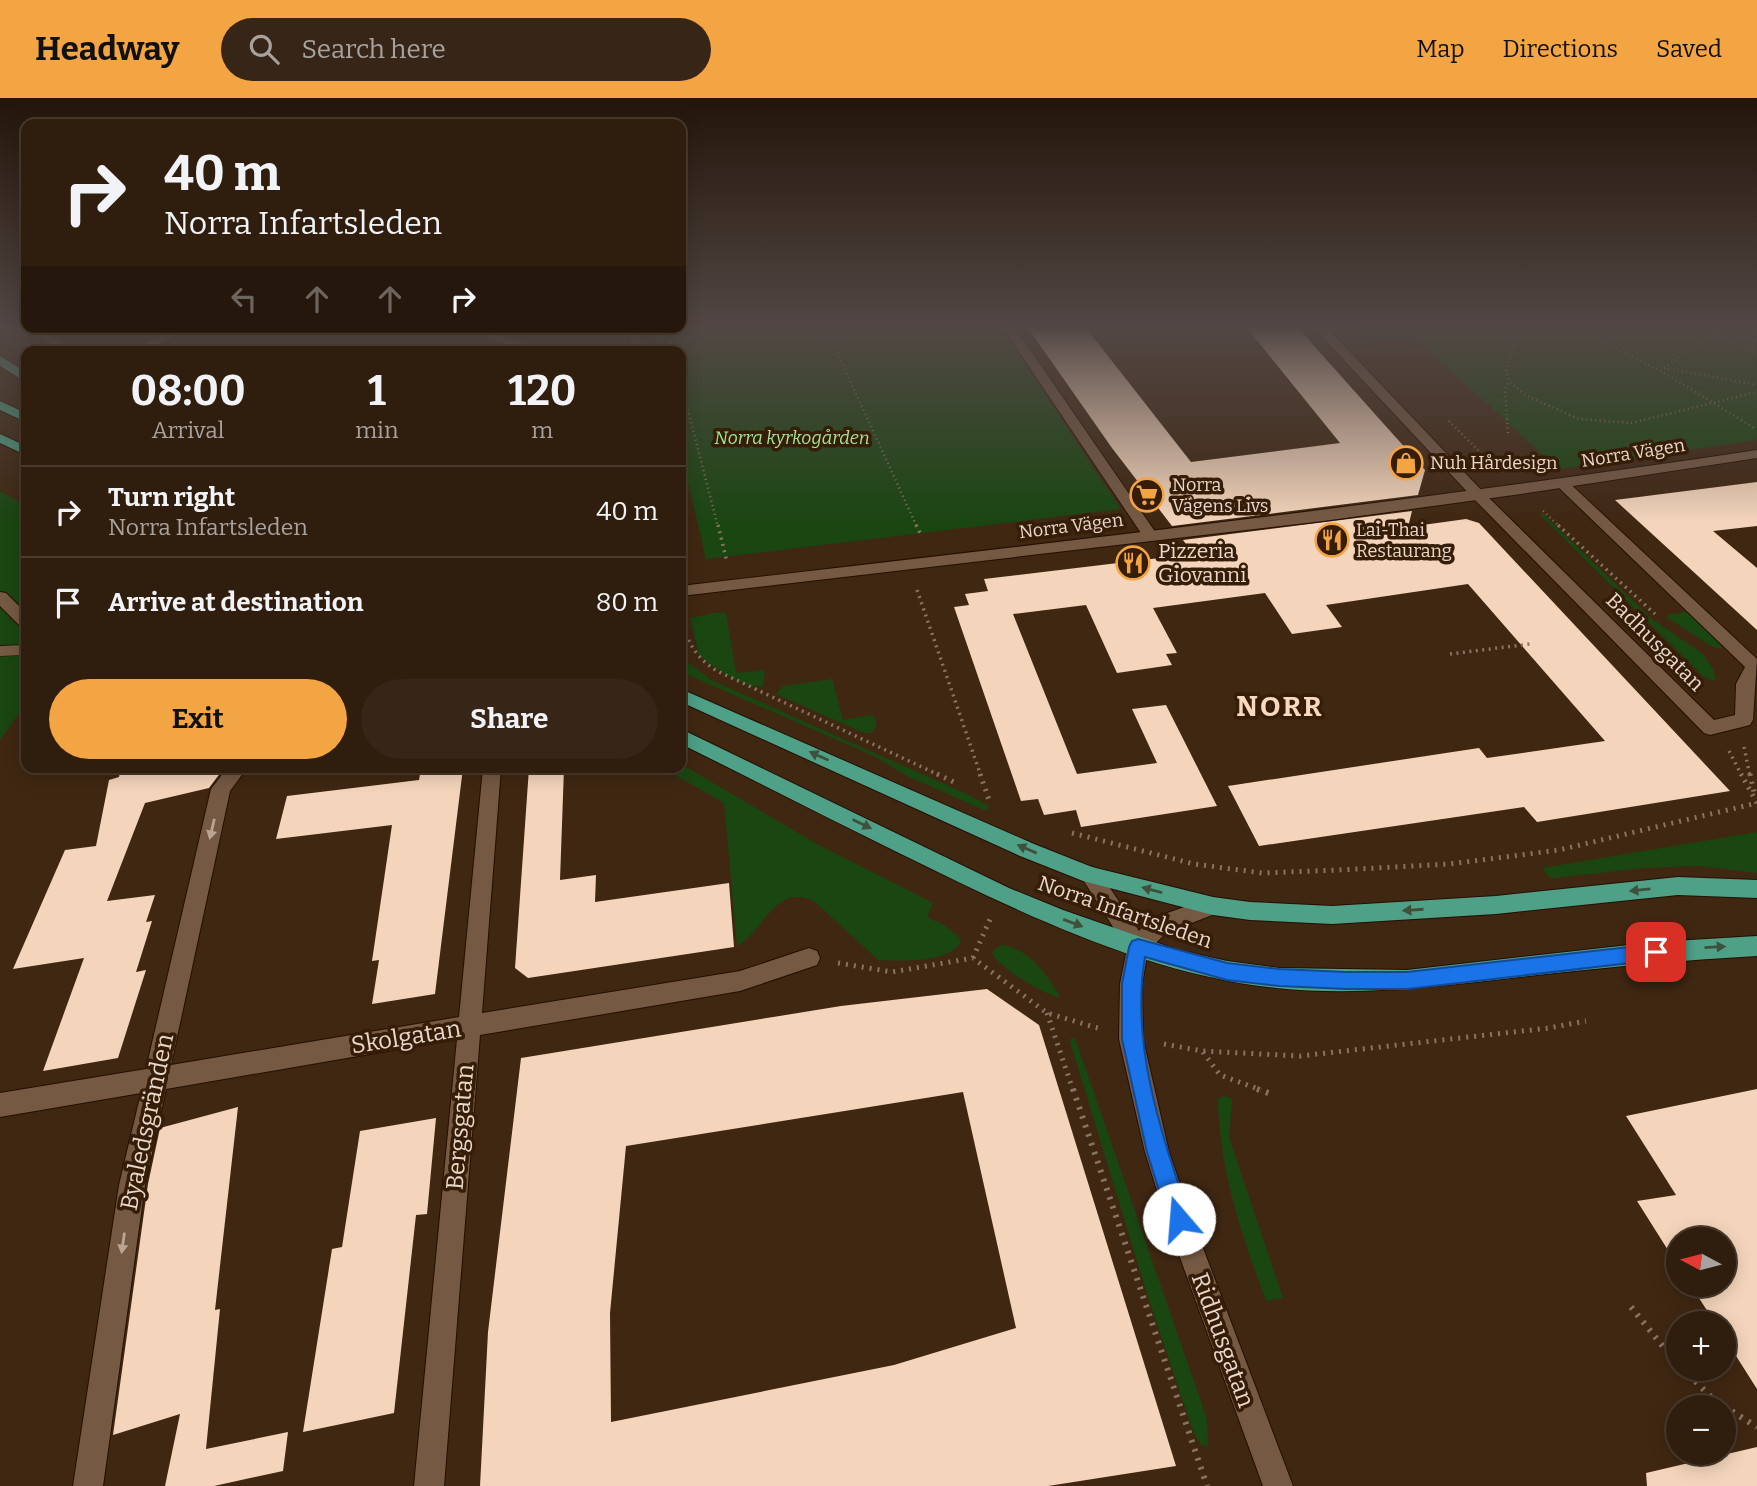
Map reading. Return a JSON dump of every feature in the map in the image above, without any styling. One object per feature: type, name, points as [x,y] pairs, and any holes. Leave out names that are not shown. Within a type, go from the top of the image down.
[{"type":"highway","points":[[0,405],[21,416]]},
{"type":"highway","points":[[0,438],[21,448]]},
{"type":"highway","name":"Norra Infartsleden","points":[[686,697],[1027,849],[1090,874],[1213,906],[1250,911],[1332,915],[1496,905],[1678,886],[1757,888]]},
{"type":"highway","name":"Norra Infartsleden","points":[[686,738],[1002,894],[1138,947],[1227,971],[1279,978],[1407,981],[1697,948],[1757,946]]},
{"type":"street","points":[[1053,393],[1150,536]]},
{"type":"street","name":"Badhusgatan","points":[[1381,393],[1479,496],[1710,728]]},
{"type":"street","name":"Norra Vägen","points":[[686,590],[1479,496],[1757,454]]},
{"type":"street","points":[[1560,482],[1754,666],[1745,684],[1744,720],[1710,728]]},
{"type":"street","points":[[0,597],[21,617]]},
{"type":"street","name":"Byaledsgränden","points":[[88,1486],[132,1185],[221,789],[234,773]]},
{"type":"street","name":"Bergsgatan","points":[[429,1486],[492,773]]},
{"type":"street","points":[[1090,874],[1138,947],[1158,926],[1213,906]]},
{"type":"street","name":"Ridhusgatan","points":[[1138,947],[1131,984],[1131,1039],[1154,1138],[1175,1207],[1278,1486]]},
{"type":"street","name":"Skolgatan","points":[[0,1105],[740,981],[809,958]]},
{"type":"lane","points":[[0,651],[21,650]]},
{"type":"path","points":[[856,393],[920,534]]},
{"type":"path","points":[[1505,393],[1508,433]]},
{"type":"path","points":[[1522,393],[1564,414],[1608,423],[1632,423],[1753,393]]},
{"type":"path","points":[[1699,393],[1757,429]]},
{"type":"path","points":[[686,402],[728,565]]},
{"type":"path","points":[[1539,507],[1646,607]]},
{"type":"path","points":[[915,584],[991,804],[979,797]]},
{"type":"path","points":[[686,640],[700,662],[727,677],[967,790]]},
{"type":"path","points":[[1450,654],[1530,644]]},
{"type":"path","points":[[1063,831],[1194,864],[1262,873],[1450,864],[1559,850],[1757,803],[1731,754],[1710,728]]},
{"type":"path","points":[[972,958],[985,929]]},
{"type":"path","points":[[809,958],[892,972],[972,958],[1047,1013],[1131,1039],[1202,1051],[1300,1056],[1536,1030],[1586,1021]]},
{"type":"path","points":[[1047,1013],[1207,1486]]},
{"type":"path","points":[[1202,1051],[1220,1074],[1274,1095]]},
{"type":"path","points":[[1631,1307],[1666,1350]]},
{"type":"path","points":[[1695,1381],[1714,1401],[1757,1427]]},
{"type":"green space","name":"Norra kyrkogården","points":[[686,393],[1044,393],[1121,509],[706,559],[686,474]]},
{"type":"green space","points":[[1475,393],[1757,393],[1757,440],[1558,469]]},
{"type":"green space","points":[[0,491],[21,503],[21,711],[0,740]]},
{"type":"green space","points":[[1543,514],[1652,619],[1703,654],[1713,669],[1716,681],[1704,677],[1540,515]]},
{"type":"green space","points":[[1685,612],[1692,615],[1724,649],[1711,646],[1668,618],[1668,615]]},
{"type":"green space","points":[[726,613],[736,673],[765,670],[763,686],[739,681],[699,656],[690,618]]},
{"type":"green space","points":[[686,659],[711,680],[989,806],[986,811],[907,776],[876,757],[686,674]]},
{"type":"green space","points":[[832,679],[843,720],[872,715],[876,720],[876,727],[871,733],[864,733],[776,694],[783,686]]},
{"type":"green space","points":[[686,767],[817,844],[933,903],[927,917],[944,925],[961,939],[960,944],[934,958],[878,960],[814,901],[801,897],[789,898],[780,903],[747,939],[737,946],[724,803],[672,773],[686,773]]},
{"type":"green space","points":[[1757,832],[1757,873],[1698,866],[1645,868],[1554,878],[1549,877],[1542,868]]},
{"type":"green space","points":[[1000,945],[1020,951],[1028,957],[1043,972],[1061,998],[1033,986],[1002,965],[992,952]]},
{"type":"green space","points":[[1075,1038],[1207,1419],[1208,1446],[1201,1445],[1194,1434],[1148,1297],[1071,1045],[1070,1039]]},
{"type":"green space","points":[[1224,1096],[1231,1098],[1232,1102],[1229,1137],[1283,1298],[1266,1301],[1233,1202],[1219,1125],[1218,1099]]},
{"type":"building","points":[[1073,393],[1137,393],[1191,462],[1340,443],[1299,393],[1356,393],[1425,470],[1418,495],[1172,526]]},
{"type":"building","points":[[1757,482],[1757,526],[1713,531],[1757,568],[1757,630],[1615,500]]},
{"type":"building","points":[[1412,511],[1408,527],[1466,519],[1479,523],[1730,791],[1537,822],[1524,807],[1259,846],[1228,786],[1479,748],[1487,758],[1605,741],[1468,584],[1326,605],[1342,627],[1292,634],[1265,593],[1153,608],[1177,653],[1166,654],[1172,665],[1117,673],[1086,605],[1013,614],[1077,774],[1157,763],[1132,709],[1166,705],[1217,806],[1081,827],[1076,810],[1044,815],[1038,799],[1021,801],[954,607],[969,605],[965,594],[988,591],[984,579],[1193,554],[1183,540]]},
{"type":"building","points":[[120,773],[220,773],[209,788],[145,803],[107,901],[155,895],[146,922],[152,921],[136,972],[146,970],[118,1058],[43,1071],[84,958],[13,969],[65,850],[96,846],[109,780],[119,777]]},
{"type":"building","points":[[420,773],[462,773],[435,994],[372,1004],[379,960],[372,961],[392,825],[276,839],[287,796],[419,780]]},
{"type":"building","points":[[529,773],[564,773],[560,880],[596,875],[595,902],[729,883],[734,947],[528,978],[515,968]]},
{"type":"building","points":[[987,989],[1039,1025],[1176,1466],[1048,1486],[480,1486],[488,1332],[521,1058],[841,1006]],"holes":[[[963,1092],[1016,1328],[894,1365],[611,1422],[610,1313],[626,1146]]]},
{"type":"building","points":[[1757,1089],[1757,1389],[1736,1356],[1736,1311],[1707,1311],[1698,1297],[1736,1297],[1736,1227],[1666,1227],[1666,1247],[1637,1201],[1676,1195],[1626,1116]]},
{"type":"building","points":[[238,1107],[215,1310],[220,1309],[206,1449],[288,1432],[283,1471],[214,1486],[165,1486],[180,1414],[113,1435],[148,1184],[160,1128]]},
{"type":"building","points":[[436,1118],[427,1214],[416,1215],[394,1413],[303,1432],[332,1249],[342,1247],[360,1131]]},
{"type":"building","points":[[1757,1447],[1757,1486],[1647,1486],[1646,1473],[1680,1465],[1736,1465],[1736,1452]]},
{"type":"place","name":"Nuh Hårdesign","points":[[1406,463]]},
{"type":"place","name":"Norra Vägens Livs","points":[[1147,495]]},
{"type":"place","name":"Lai-Thai Restaurang","points":[[1332,540]]},
{"type":"place","name":"Pizzeria Giovanni","points":[[1133,563]]},
{"type":"district","name":"NORR","points":[[1280,706]]},
{"type":"route","points":[[1179,1219],[1157,1152],[1131,1039],[1131,984],[1138,947],[1178,960],[1227,971],[1279,978],[1407,981],[1656,952]]}]
